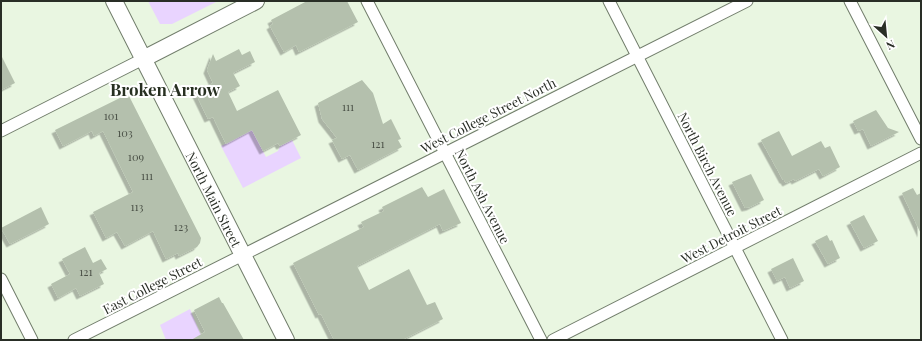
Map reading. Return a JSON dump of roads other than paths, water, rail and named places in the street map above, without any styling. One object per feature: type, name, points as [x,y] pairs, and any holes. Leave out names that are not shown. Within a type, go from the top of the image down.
[{"type":"main road","name":"North Main Street","points":[[114,1],[286,340]]},
{"type":"main road","points":[[143,59],[256,1]]},
{"type":"street","name":"North Ash Avenue","points":[[368,1],[541,340]]},
{"type":"street","name":"North Birch Avenue","points":[[610,1],[782,340]]},
{"type":"street","name":"West College Street North","points":[[243,255],[746,1]]},
{"type":"street","points":[[850,1],[921,139]]},
{"type":"street","points":[[1,131],[143,59]]},
{"type":"street","name":"West Detroit Street","points":[[553,340],[921,153]]},
{"type":"street","name":"East College Street","points":[[74,340],[243,255]]},
{"type":"street","points":[[1,279],[32,340]]},
{"type":"district","name":"Broken Arrow","points":[[165,89]]}]
